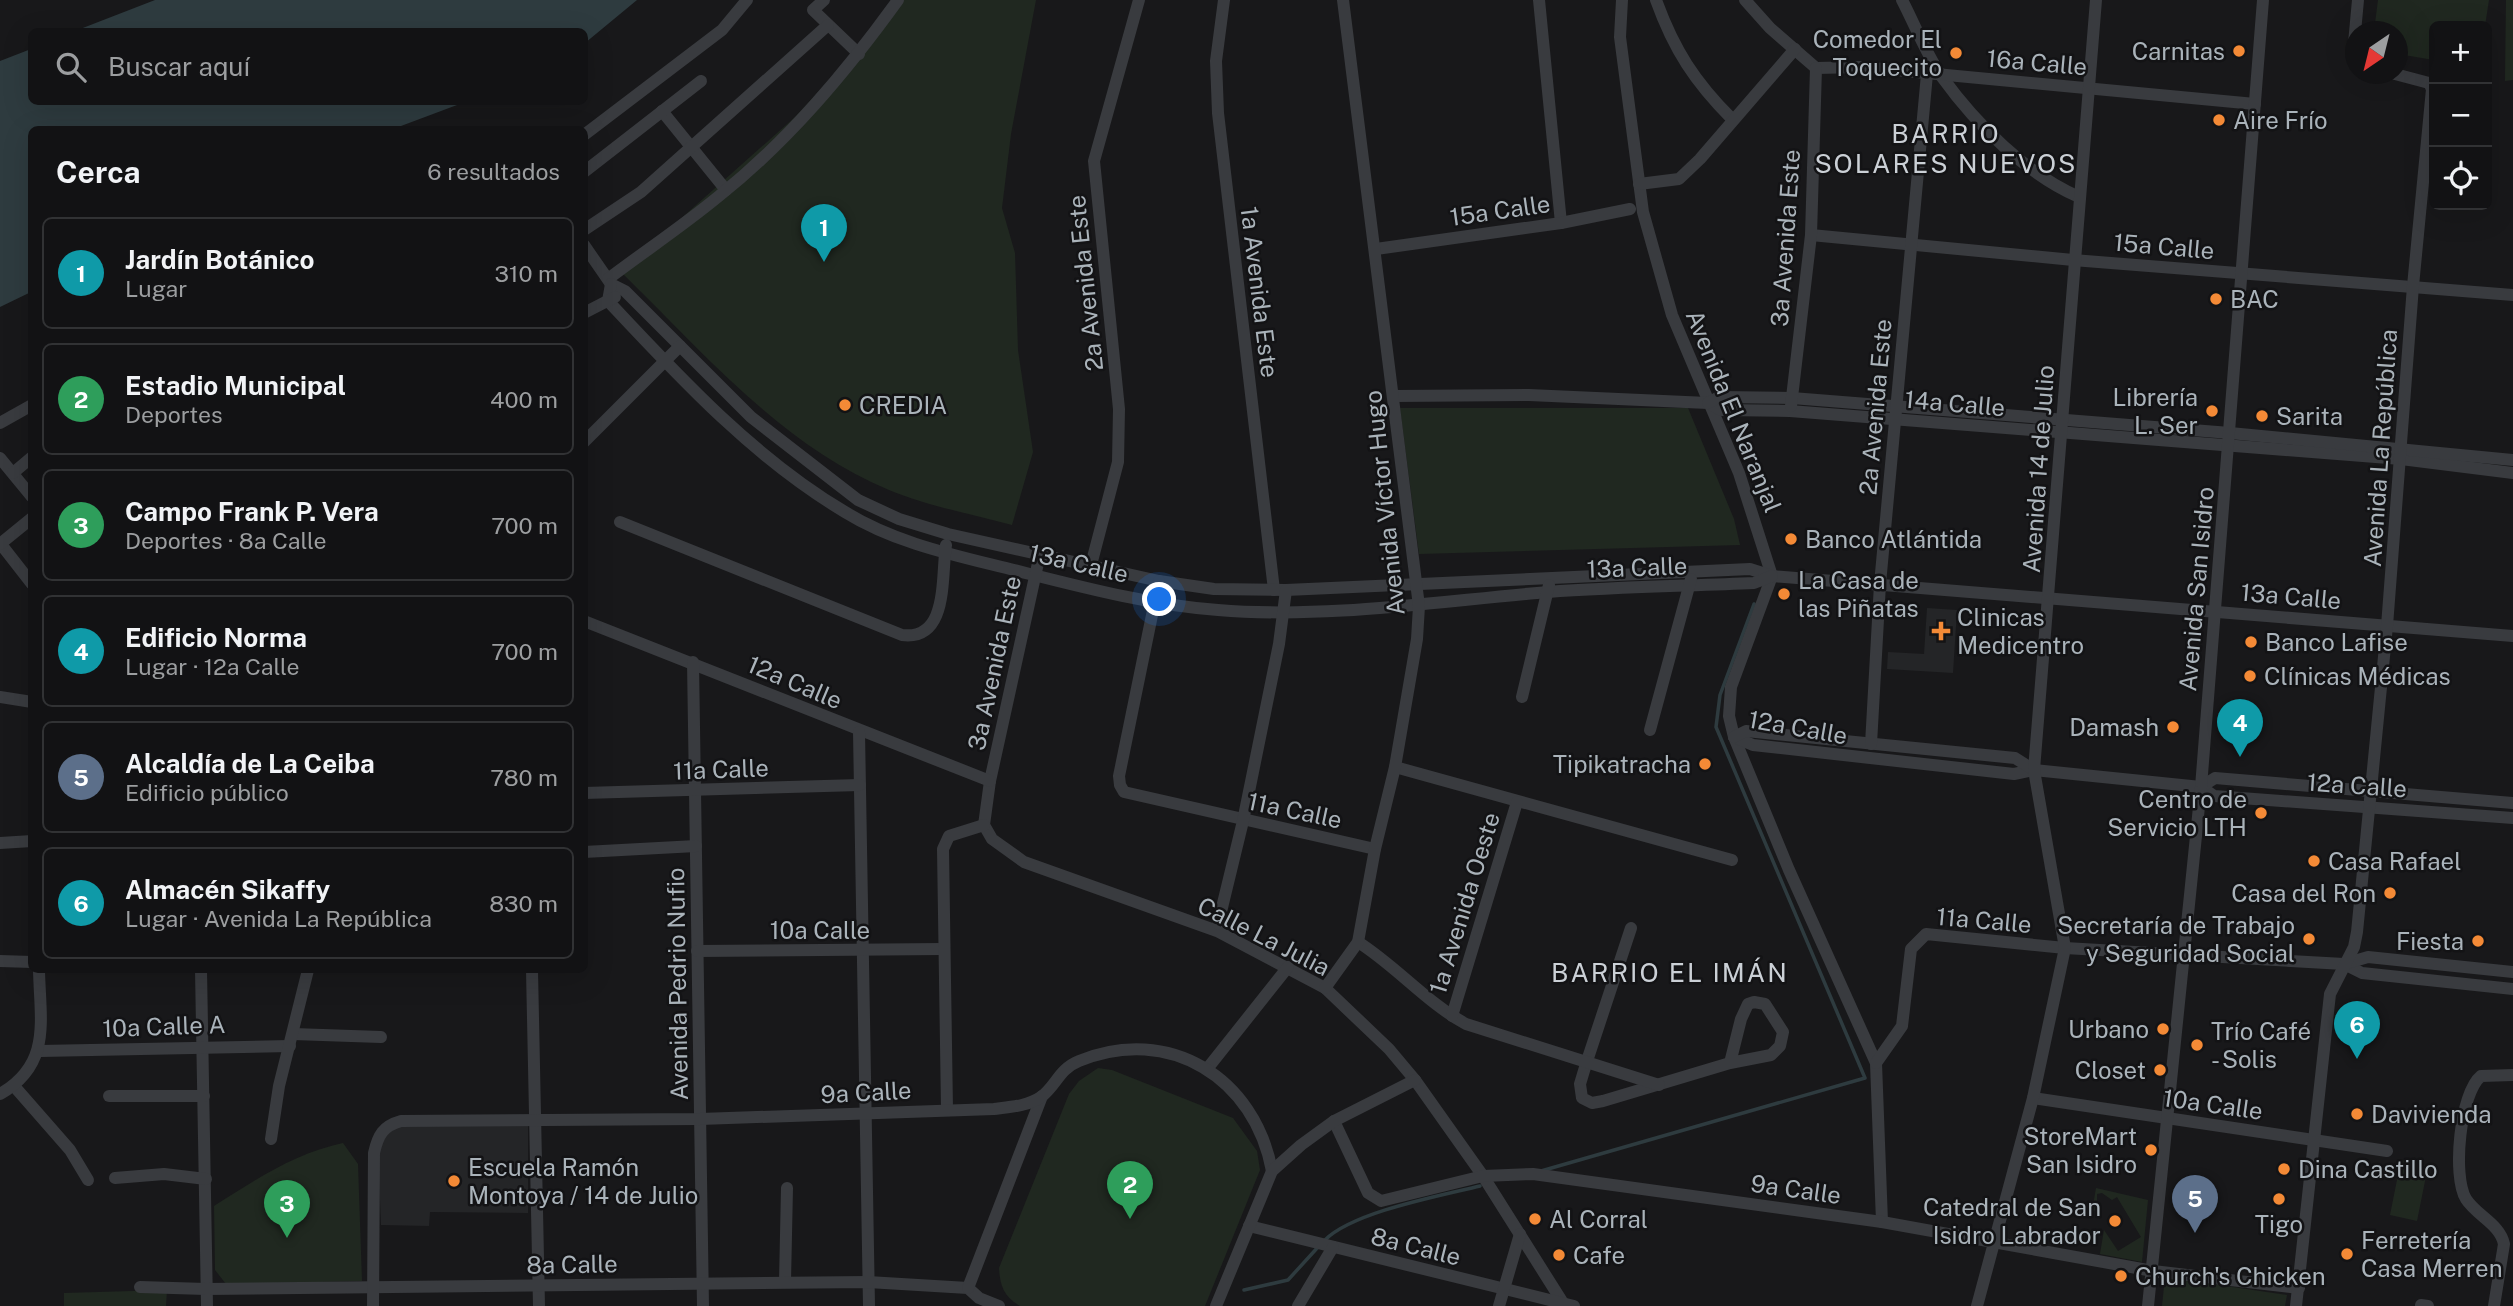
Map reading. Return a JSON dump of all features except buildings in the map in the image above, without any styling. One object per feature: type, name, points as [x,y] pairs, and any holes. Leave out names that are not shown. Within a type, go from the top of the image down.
[{"type":"street","points":[[588,132],[722,30],[747,0]]},
{"type":"street","points":[[824,0],[813,10],[859,54]]},
{"type":"street","points":[[608,302],[610,281],[726,190],[810,111],[859,54],[898,0]]},
{"type":"street","name":"2a Avenida Este","points":[[1091,565],[1118,462],[1119,410],[1094,161],[1139,0]]},
{"type":"street","name":"1a Avenida Este","points":[[1218,924],[1243,821],[1285,611],[1280,590],[1218,113],[1216,61],[1224,0]]},
{"type":"street","name":"Avenida Víctor Hugo","points":[[1325,988],[1358,942],[1375,849],[1395,767],[1417,639],[1419,606],[1343,0]]},
{"type":"street","points":[[1539,0],[1561,223]]},
{"type":"street","name":"Avenida El Naranjal","points":[[1622,0],[1620,37],[1634,126],[1643,212],[1672,314],[1739,473],[1772,576]]},
{"type":"street","points":[[1656,0],[1674,47],[1704,91],[1732,119]]},
{"type":"street","points":[[1745,0],[1816,68]]},
{"type":"street","points":[[1902,0],[1934,74],[2000,142],[2057,188],[2079,197]]},
{"type":"street","name":"Avenida 14 de Julio","points":[[1977,1306],[2033,1098],[2065,948],[2034,770],[2096,0]]},
{"type":"street","name":"Avenida San Isidro","points":[[2148,1306],[2201,787],[2263,0]]},
{"type":"street","points":[[2356,21],[2358,0]]},
{"type":"street","points":[[588,227],[641,192],[828,25]]},
{"type":"street","points":[[1639,184],[1679,179],[1700,159],[1795,49]]},
{"type":"street","name":"16a Calle","points":[[1816,68],[1862,67],[2255,104]]},
{"type":"street","name":"3a Avenida Este","points":[[1791,404],[1811,235],[1816,68]]},
{"type":"street","name":"2a Avenida Este","points":[[1871,744],[1880,584],[1910,243],[1934,74]]},
{"type":"street","name":"Avenida La República","points":[[2297,1306],[2330,994],[2354,947],[2357,932],[2387,626],[2413,286],[2432,85],[2408,78]]},
{"type":"street","points":[[588,169],[701,81]]},
{"type":"street","points":[[662,111],[726,190]]},
{"type":"street","name":"15a Calle","points":[[1376,249],[1561,223],[1630,209]]},
{"type":"street","name":"15a Calle","points":[[1811,235],[2073,260],[2513,295]]},
{"type":"street","name":"13a Calle","points":[[588,251],[610,281],[625,291],[751,417],[858,500],[899,519],[948,534],[1159,581],[1214,589],[1280,590],[1751,569],[1772,576],[2049,596],[2513,636]]},
{"type":"street","points":[[588,311],[625,291]]},
{"type":"street","name":"13a Calle","points":[[608,302],[664,361],[789,476],[847,514],[894,536],[945,553],[1035,575],[1156,601],[1218,610],[1285,611],[1419,606],[1549,592],[1754,583],[1772,576]]},
{"type":"street","points":[[588,438],[680,346]]},
{"type":"street","points":[[1394,396],[1529,395],[1708,403],[1719,397],[1896,413]]},
{"type":"street","points":[[0,423],[28,407]]},
{"type":"street","name":"14a Calle","points":[[1896,413],[2064,418],[2229,439]]},
{"type":"street","name":"14a Calle","points":[[1896,413],[2062,432],[2229,439],[2513,460]]},
{"type":"street","name":"14a Calle","points":[[2402,453],[2513,473]]},
{"type":"street","points":[[0,458],[28,492]]},
{"type":"street","points":[[789,476],[803,459]]},
{"type":"street","points":[[13,473],[28,460]]},
{"type":"street","points":[[28,521],[0,544],[28,579]]},
{"type":"street","points":[[620,522],[902,635],[923,634],[936,619],[948,534]]},
{"type":"street","name":"3a Avenida Este","points":[[990,782],[1040,554]]},
{"type":"street","points":[[1650,730],[1691,586],[1690,572]]},
{"type":"street","points":[[1772,576],[1731,687],[1729,716],[1734,737],[1788,870],[1876,1063],[1882,1222]]},
{"type":"street","points":[[1522,697],[1549,592],[1549,578]]},
{"type":"street","points":[[1156,601],[1159,581]]},
{"type":"street","name":"11a Calle","points":[[1156,601],[1119,776],[1124,792],[1375,849]]},
{"type":"street","name":"12a Calle","points":[[588,623],[990,782]]},
{"type":"street","name":"Avenida Pedrio Nufio","points":[[693,662],[703,1306]]},
{"type":"street","points":[[0,697],[28,701]]},
{"type":"street","name":"12a Calle","points":[[1734,737],[1746,731],[2015,758],[2034,770]]},
{"type":"street","points":[[859,732],[869,1306]]},
{"type":"street","name":"12a Calle","points":[[1734,737],[1753,745],[1869,760],[2014,775],[2034,770],[2201,787],[2214,796],[2513,818]]},
{"type":"street","points":[[1395,767],[1732,860]]},
{"type":"street","name":"12a Calle","points":[[2201,787],[2215,778],[2513,803]]},
{"type":"street","points":[[947,1109],[943,849],[950,835],[984,825],[990,782]]},
{"type":"street","name":"11a Calle","points":[[588,793],[695,792],[860,785]]},
{"type":"street","name":"1a Avenida Oeste","points":[[1452,1016],[1517,802]]},
{"type":"street","name":"Calle La Julia","points":[[984,825],[992,839],[1024,862],[1217,931],[1325,988],[1390,1049],[1415,1080],[1483,1176],[1568,1305]]},
{"type":"street","points":[[0,843],[28,841]]},
{"type":"street","points":[[588,852],[696,846]]},
{"type":"street","points":[[1631,928],[1586,1064],[1579,1093],[1582,1098],[1586,1102],[1603,1101],[1730,1063],[1771,1055],[1780,1046],[1783,1032],[1765,1004],[1754,1002],[1744,1011],[1730,1063]]},
{"type":"street","name":"11a Calle","points":[[1876,1063],[1902,1026],[1911,949],[1915,942],[1926,934],[2065,948],[2185,952],[2344,964]]},
{"type":"street","points":[[1358,942],[1386,960],[1452,1016],[1481,1030],[1660,1086]]},
{"type":"street","name":"10a Calle","points":[[697,951],[862,952],[943,949]]},
{"type":"street","points":[[2344,964],[2368,957],[2513,972]]},
{"type":"street","points":[[0,961],[28,962]]},
{"type":"street","points":[[2344,964],[2362,973],[2513,989]]},
{"type":"street","points":[[1207,1069],[1288,967]]},
{"type":"street","points":[[0,1094],[14,1086],[31,1067],[40,1051],[39,973]]},
{"type":"street","points":[[201,973],[207,1306]]},
{"type":"street","points":[[271,1139],[279,1086],[307,973]]},
{"type":"street","points":[[532,973],[539,1306]]},
{"type":"street","name":"10a Calle A","points":[[40,1051],[381,1037]]},
{"type":"street","points":[[968,1288],[1042,1096],[1058,1074],[1077,1061],[1107,1051],[1145,1048],[1178,1055],[1207,1069],[1237,1094],[1254,1117],[1267,1142],[1272,1171]]},
{"type":"street","points":[[2494,1306],[2504,1244],[2502,1236],[2468,1203],[2458,1180],[2459,1159],[2470,1087],[2481,1076],[2513,1075]]},
{"type":"street","points":[[1216,1306],[1272,1171],[1334,1121],[1415,1080]]},
{"type":"street","points":[[14,1086],[70,1150],[88,1180]]},
{"type":"street","points":[[109,1096],[204,1097]]},
{"type":"street","name":"9a Calle","points":[[373,1287],[374,1153],[382,1131],[390,1124],[401,1121],[865,1115],[1017,1107],[1042,1096]]},
{"type":"street","name":"10a Calle","points":[[2033,1098],[2387,1151]]},
{"type":"street","name":"9a Calle","points":[[1334,1121],[1368,1193],[1381,1201],[1483,1176],[1533,1174],[1882,1222],[1993,1244],[2153,1270],[2299,1288]]},
{"type":"street","points":[[115,1178],[164,1174],[206,1179]]},
{"type":"street","points":[[785,1282],[787,1188]]},
{"type":"street","name":"8a Calle","points":[[1249,1226],[1568,1305]]},
{"type":"street","points":[[1499,1306],[1520,1234]]},
{"type":"street","points":[[1298,1306],[1333,1247]]},
{"type":"street","name":"8a Calle","points":[[140,1287],[206,1289],[868,1282],[968,1288],[979,1298],[999,1306]]},
{"type":"street","points":[[373,1287],[373,1306]]},
{"type":"shaded area","points":[[155,0],[637,0],[588,41],[588,28],[83,28]]},
{"type":"shaded area","points":[[903,0],[1036,0],[1011,134],[1002,208],[1015,253],[1018,350],[1033,452],[1012,525],[904,496],[850,471],[813,448],[745,394],[621,272],[795,117]]},
{"type":"shaded area","points":[[2378,0],[2489,0],[2486,21],[2429,21],[2429,59],[2408,56],[2408,21],[2375,21]]},
{"type":"shaded area","points":[[2506,0],[2513,0],[2513,80],[2505,81]]},
{"type":"shaded area","points":[[28,50],[28,105],[457,105],[401,126],[28,126],[28,293],[0,307],[0,61]]},
{"type":"shaded area","points":[[1400,408],[1688,408],[1734,519],[1740,545],[1419,554]]},
{"type":"shaded area","name":"Clinicas Medicentro","points":[[1927,608],[1957,610],[1953,673],[1887,669],[1888,652],[1924,654]]},
{"type":"shaded area","points":[[1098,1068],[1112,1070],[1233,1118],[1257,1151],[1260,1170],[1205,1306],[1020,1306],[1010,1299],[1004,1290],[999,1268],[1069,1094],[1079,1081]]},
{"type":"shaded area","name":"Escuela Ramón Montoya / 14 de Julio","points":[[528,1123],[528,1213],[430,1212],[429,1226],[381,1225],[378,1150],[386,1132],[392,1127]]},
{"type":"shaded area","points":[[343,1143],[358,1164],[362,1281],[226,1284],[215,1270],[214,1206],[292,1160]]},
{"type":"shaded area","points":[[2401,1160],[2428,1166],[2417,1221],[2390,1215]]},
{"type":"shaded area","points":[[2096,1188],[2148,1200],[2142,1262],[2100,1254],[2104,1230],[2118,1251],[2141,1237],[2117,1197],[2112,1200],[2102,1193],[2097,1194],[2097,1209],[2092,1212]]},
{"type":"shaded area","points":[[2165,1277],[2287,1295],[2285,1306],[2162,1306]]},
{"type":"shaded area","points":[[167,1290],[166,1306],[64,1306],[64,1293]]},
{"type":"waterway","points":[[1541,1171],[1865,1078],[1716,727],[1720,695],[1754,604]]},
{"type":"waterway","points":[[1325,1240],[1338,1230],[1376,1213],[1480,1186]]},
{"type":"waterway","points":[[1244,1290],[1288,1280],[1319,1246]]},
{"type":"place","name":"Carnitas","points":[[2239,51]]},
{"type":"place","name":"Comedor El Toquecito","points":[[1956,53]]},
{"type":"place","name":"Aire Frío","points":[[2219,120]]},
{"type":"place","name":"Jardín Botánico","points":[[824,262]]},
{"type":"place","name":"BAC","points":[[2216,299]]},
{"type":"place","name":"CREDIA","points":[[845,405]]},
{"type":"place","name":"Librería L. Ser","points":[[2212,411]]},
{"type":"place","name":"Sarita","points":[[2262,416]]},
{"type":"place","name":"Banco Atlántida","points":[[1791,539]]},
{"type":"place","name":"La Casa de las Piñatas","points":[[1784,594]]},
{"type":"place","name":"Clinicas Medicentro","points":[[1941,631]]},
{"type":"place","name":"Banco Lafise","points":[[2251,642]]},
{"type":"place","name":"Clínicas Médicas","points":[[2250,676]]},
{"type":"place","name":"Damash","points":[[2173,727]]},
{"type":"place","name":"Edificio Norma","points":[[2240,757]]},
{"type":"place","name":"Tipikatracha","points":[[1705,764]]},
{"type":"place","name":"Centro de Servicio LTH","points":[[2261,813]]},
{"type":"place","name":"Casa Rafael","points":[[2314,861]]},
{"type":"place","name":"Casa del Ron","points":[[2390,893]]},
{"type":"place","name":"Secretaría de Trabajo y Seguridad Social","points":[[2309,939]]},
{"type":"place","name":"Fiesta","points":[[2478,941]]},
{"type":"place","name":"Urbano","points":[[2163,1029]]},
{"type":"place","name":"Trío Café - Solis","points":[[2197,1045]]},
{"type":"place","name":"Almacén Sikaffy","points":[[2357,1059]]},
{"type":"place","name":"Closet","points":[[2160,1070]]},
{"type":"place","name":"Davivienda","points":[[2357,1114]]},
{"type":"place","name":"StoreMart San Isidro","points":[[2151,1150]]},
{"type":"place","name":"Dina Castillo","points":[[2284,1169]]},
{"type":"place","name":"Escuela Ramón Montoya / 14 de Julio","points":[[454,1181]]},
{"type":"place","name":"Tigo","points":[[2279,1199]]},
{"type":"place","name":"Estadio Municipal","points":[[1130,1219]]},
{"type":"place","name":"Al Corral","points":[[1535,1219]]},
{"type":"place","name":"Catedral de San Isidro Labrador","points":[[2115,1221]]},
{"type":"place","name":"Alcaldía de La Ceiba","points":[[2195,1233]]},
{"type":"place","name":"Campo Frank P. Vera","points":[[287,1238]]},
{"type":"place","name":"Ferretería Casa Merren","points":[[2347,1254]]},
{"type":"place","name":"Cafe","points":[[1559,1255]]},
{"type":"place","name":"Church's Chicken","points":[[2121,1276]]},
{"type":"district","name":"BARRIO SOLARES NUEVOS","points":[[1946,148]]},
{"type":"district","name":"BARRIO EL IMÁN","points":[[1670,972]]}]
